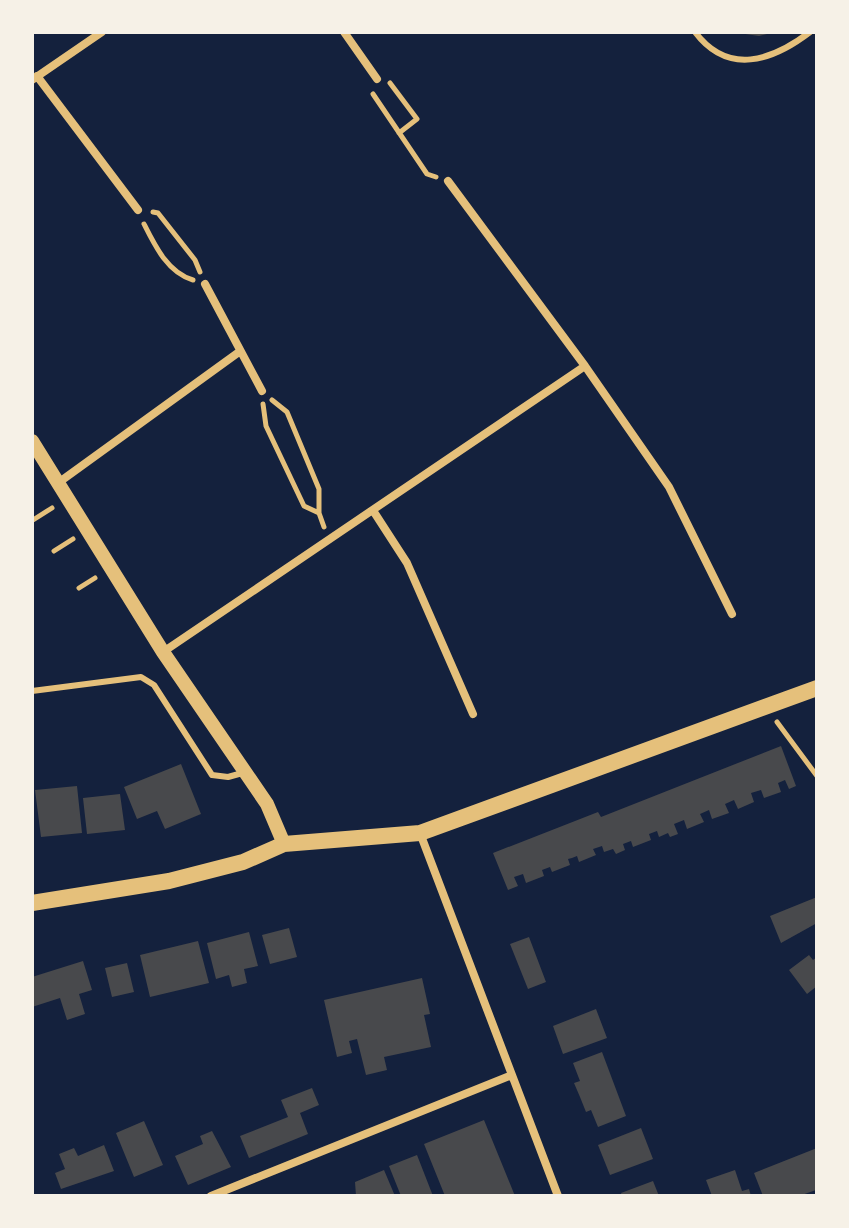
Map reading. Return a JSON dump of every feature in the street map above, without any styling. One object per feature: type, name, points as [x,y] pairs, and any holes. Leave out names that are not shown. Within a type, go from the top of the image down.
[{"type":"main road","points":[[32,903],[169,881],[243,862],[284,844],[420,833],[817,688]]},
{"type":"street","points":[[102,32],[34,78],[138,210]]},
{"type":"street","points":[[344,32],[377,79]]},
{"type":"street","points":[[448,181],[585,366],[669,487],[732,614]]},
{"type":"street","points":[[205,284],[262,391]]},
{"type":"street","points":[[58,483],[239,352]]},
{"type":"street","points":[[163,652],[374,512],[585,366]]},
{"type":"street","points":[[32,441],[163,652],[267,804],[284,844]]},
{"type":"street","points":[[374,512],[407,563],[473,714]]},
{"type":"street","points":[[420,833],[558,1196]]},
{"type":"street","points":[[211,1196],[512,1075]]},
{"type":"lane","points":[[695,32],[707,48],[730,60],[781,54],[810,32]]},
{"type":"lane","points":[[32,691],[141,677],[154,685],[212,775],[228,777],[246,772]]},
{"type":"path","points":[[399,133],[417,119],[390,82],[377,79],[373,95],[427,174],[448,181]]},
{"type":"path","points":[[138,210],[158,213],[195,260],[205,284]]},
{"type":"path","points":[[138,210],[152,242],[178,276],[205,284]]},
{"type":"path","points":[[262,391],[266,426],[304,506],[319,513]]},
{"type":"path","points":[[262,391],[287,412],[319,489],[319,513],[329,541]]},
{"type":"path","points":[[33,520],[45,512]]},
{"type":"path","points":[[54,551],[65,544]]},
{"type":"path","points":[[79,588],[99,576]]},
{"type":"path","points":[[767,708],[817,776]]},
{"type":"building","points":[[732,32],[770,32],[771,33],[759,36]]},
{"type":"building","points":[[781,746],[796,786],[789,789],[785,780],[778,783],[781,792],[764,798],[761,790],[751,793],[754,802],[738,809],[734,800],[725,804],[729,813],[712,819],[709,810],[700,814],[704,822],[687,829],[684,820],[674,824],[678,834],[670,837],[668,833],[659,837],[657,831],[649,834],[651,840],[633,847],[631,841],[623,844],[625,850],[616,854],[613,849],[604,852],[602,846],[593,849],[596,855],[579,862],[577,856],[568,859],[570,865],[552,872],[550,867],[542,870],[544,876],[526,883],[523,874],[514,877],[518,886],[508,890],[493,853],[598,812],[601,817]]},
{"type":"building","points":[[181,764],[201,814],[165,829],[157,811],[137,819],[124,787]]},
{"type":"building","points":[[77,786],[82,833],[41,837],[35,790]]},
{"type":"building","points":[[120,794],[125,830],[87,834],[83,798]]},
{"type":"building","points":[[817,897],[817,923],[781,943],[770,916]]},
{"type":"building","points":[[289,928],[297,957],[270,964],[262,935]]},
{"type":"building","points":[[249,932],[258,966],[244,969],[247,983],[232,987],[229,975],[216,979],[207,943]]},
{"type":"building","points":[[529,937],[546,982],[528,989],[510,944]]},
{"type":"building","points":[[198,941],[209,983],[150,997],[140,955]]},
{"type":"building","points":[[809,955],[813,960],[817,957],[817,986],[807,994],[789,970]]},
{"type":"building","points":[[83,961],[92,990],[79,994],[85,1014],[67,1020],[60,998],[32,1007],[32,977]]},
{"type":"building","points":[[127,963],[134,992],[112,997],[105,968]]},
{"type":"building","points":[[422,978],[430,1014],[424,1015],[431,1047],[384,1057],[387,1070],[366,1075],[357,1039],[349,1041],[352,1053],[337,1057],[324,1000]]},
{"type":"building","points":[[596,1009],[607,1038],[563,1054],[553,1026]]},
{"type":"building","points":[[602,1052],[626,1116],[598,1127],[591,1110],[586,1112],[574,1083],[580,1081],[573,1063]]},
{"type":"building","points":[[312,1088],[319,1105],[300,1113],[308,1134],[249,1158],[240,1136],[288,1117],[281,1100]]},
{"type":"building","points":[[484,1120],[515,1196],[445,1196],[424,1144]]},
{"type":"building","points":[[144,1121],[163,1165],[134,1177],[116,1133]]},
{"type":"building","points":[[641,1128],[653,1159],[610,1175],[598,1145]]},
{"type":"building","points":[[212,1131],[231,1167],[188,1185],[175,1156],[203,1144],[200,1136]]},
{"type":"building","points":[[104,1145],[114,1171],[61,1189],[55,1173],[65,1169],[59,1154],[74,1148],[78,1156]]},
{"type":"building","points":[[817,1148],[816,1190],[799,1196],[763,1196],[754,1173]]},
{"type":"building","points":[[417,1155],[433,1196],[401,1196],[389,1166]]},
{"type":"building","points":[[384,1170],[395,1196],[356,1196],[355,1182]]},
{"type":"building","points":[[735,1170],[742,1191],[749,1189],[751,1196],[712,1196],[706,1180]]},
{"type":"building","points":[[653,1181],[659,1196],[622,1196],[621,1193]]}]
